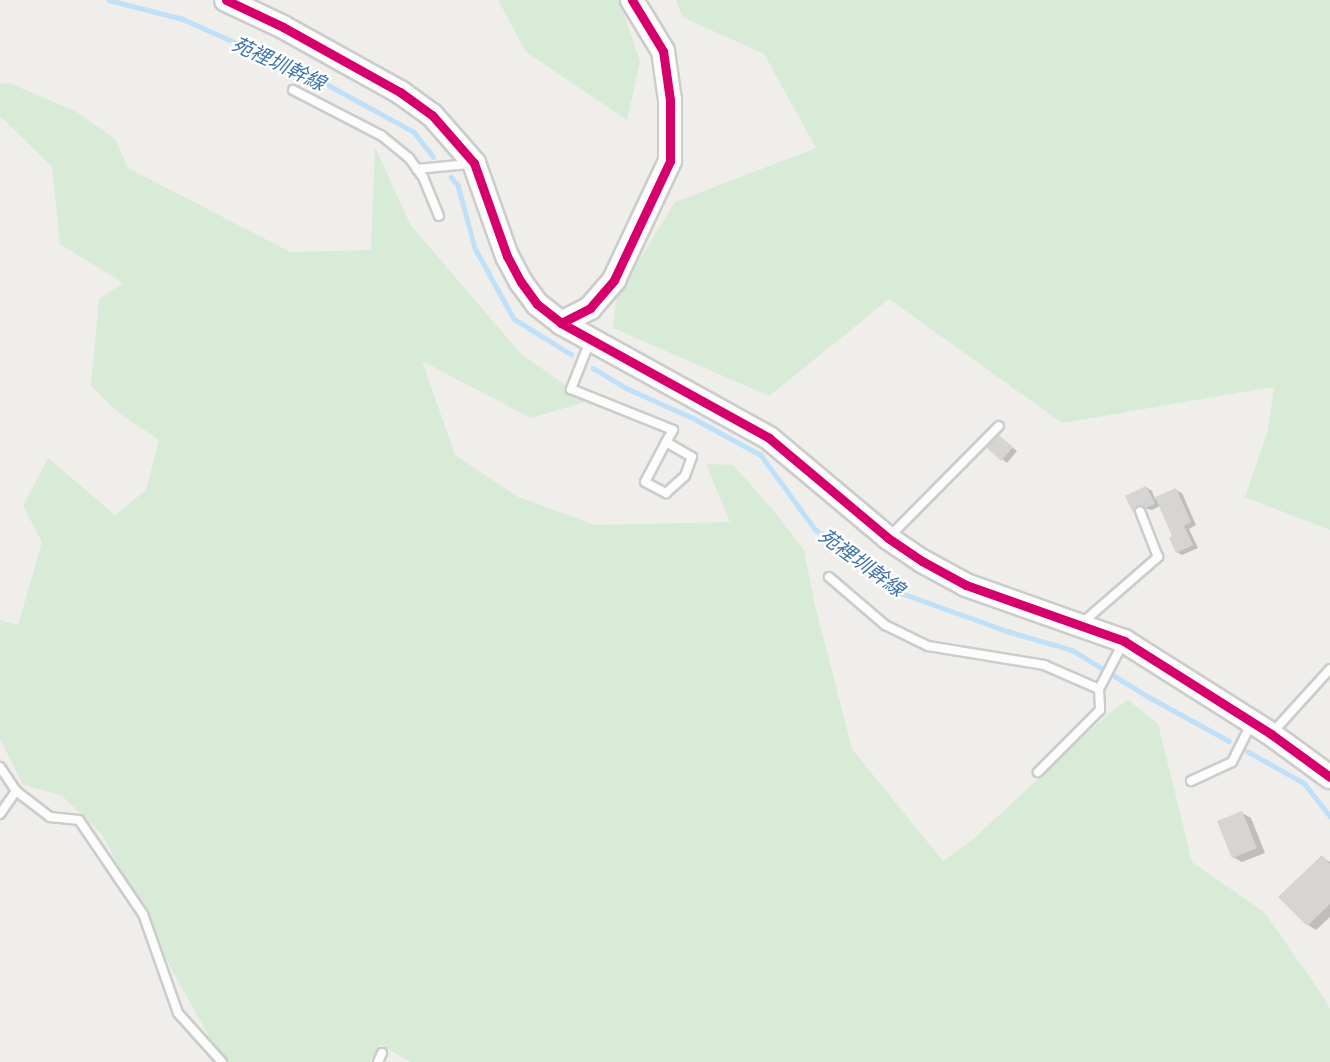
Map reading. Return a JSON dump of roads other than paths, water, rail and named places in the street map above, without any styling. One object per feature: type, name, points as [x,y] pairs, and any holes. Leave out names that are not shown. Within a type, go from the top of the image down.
[{"type":"street","points":[[226,0],[283,27],[400,92],[432,116],[474,163],[507,256],[521,282],[537,304],[561,323],[769,438],[888,538],[966,585],[1124,641],[1262,729],[1330,777]]},
{"type":"street","points":[[561,323],[590,308],[614,280],[670,160],[670,100],[663,51],[632,0]]},
{"type":"lane","points":[[293,90],[382,136],[409,158],[417,169],[440,216]]},
{"type":"lane","points":[[417,169],[474,163]]},
{"type":"lane","points":[[591,340],[571,389],[673,430],[666,442],[645,482],[666,493],[685,476],[692,457],[666,442]]},
{"type":"lane","points":[[888,538],[999,426]]},
{"type":"lane","points":[[1081,624],[1158,557],[1140,511]]},
{"type":"lane","points":[[829,577],[885,625],[928,646],[1044,665],[1099,689]]},
{"type":"lane","points":[[1038,772],[1100,710],[1099,689],[1124,641]]},
{"type":"lane","points":[[1191,781],[1232,762],[1262,729],[1330,669]]},
{"type":"lane","points":[[0,767],[16,791],[50,817],[79,820],[143,914],[177,1013],[222,1062]]},
{"type":"lane","points":[[0,814],[16,791]]},
{"type":"lane","points":[[378,1062],[382,1053]]},
{"type":"waterway","name":"苑裡圳幹線","points":[[109,0],[183,19],[321,81],[414,132],[433,156]]},
{"type":"waterway","name":"苑裡圳幹線","points":[[451,177],[458,185],[475,248],[514,319],[571,354]]},
{"type":"waterway","name":"苑裡圳幹線","points":[[593,368],[626,388],[693,418],[761,455],[815,529],[901,593],[1007,631],[1072,650],[1149,697],[1229,741]]},
{"type":"waterway","name":"苑裡圳幹線","points":[[1247,751],[1304,783],[1330,816]]}]
